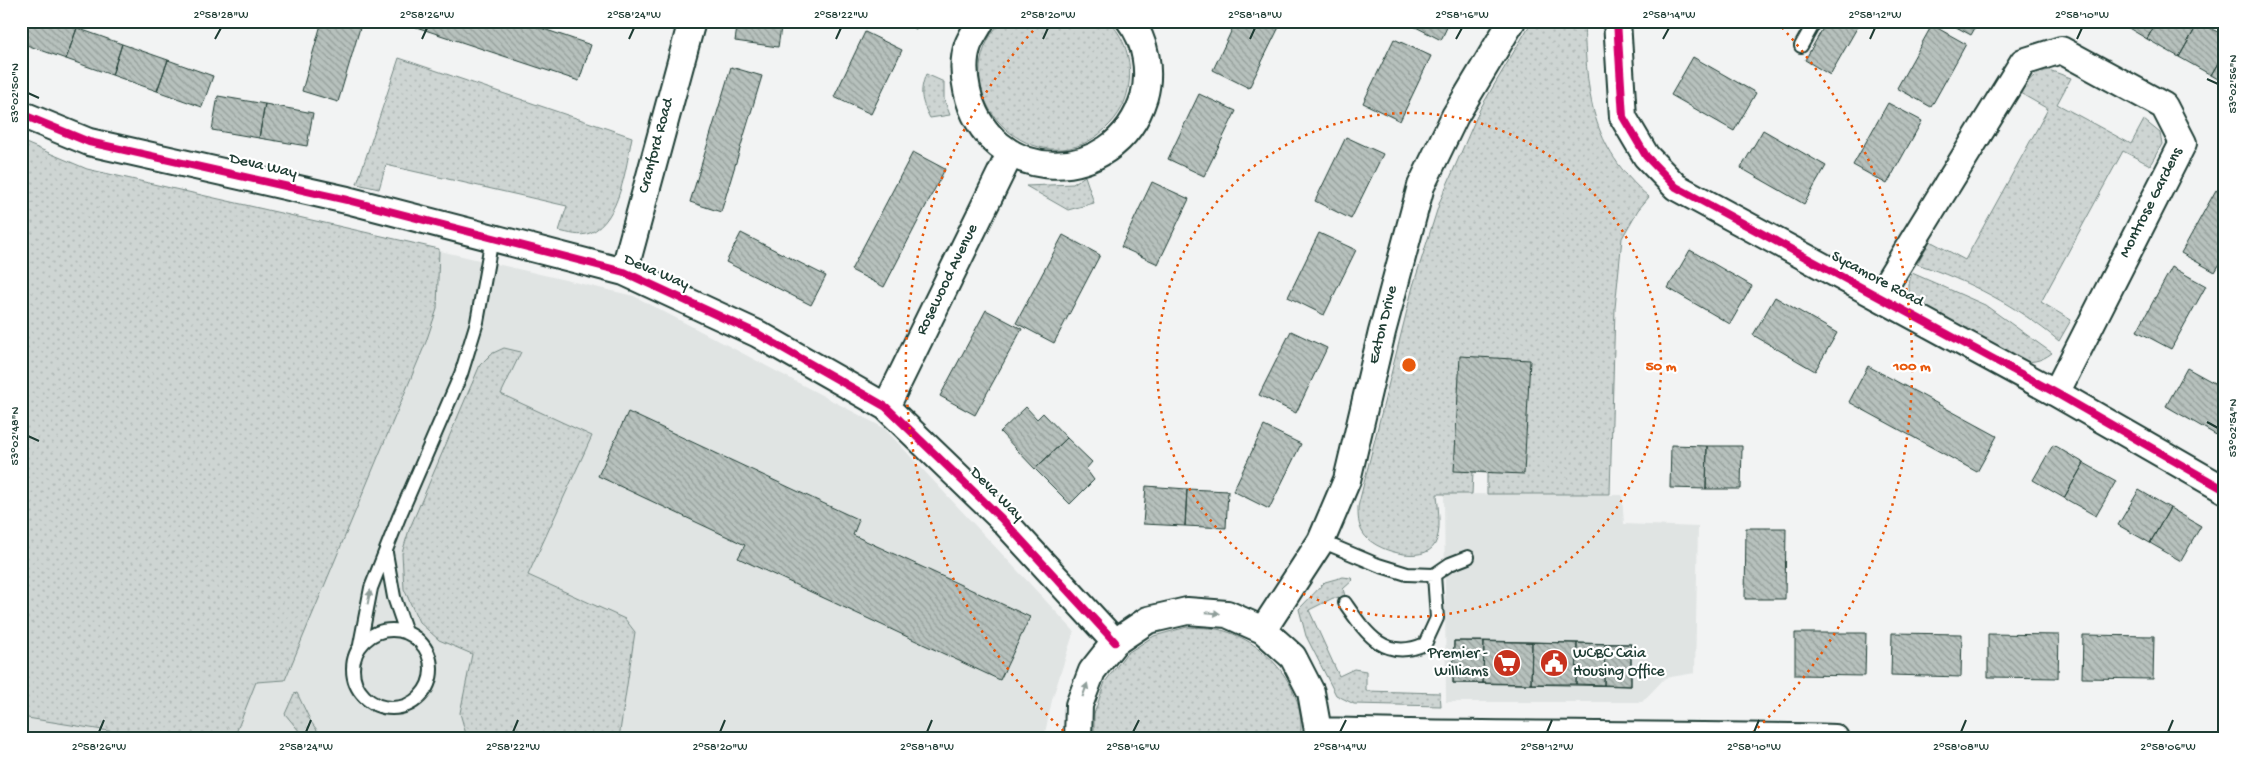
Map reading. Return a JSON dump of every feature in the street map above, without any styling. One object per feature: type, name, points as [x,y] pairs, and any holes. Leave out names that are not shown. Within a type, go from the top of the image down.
[{"type":"street","name":"Cranford Road","points":[[624,272],[692,21]]},
{"type":"street","points":[[980,21],[968,46],[964,77],[970,107],[986,134],[1010,154],[1038,164],[1068,165],[1096,157],[1121,140],[1138,116],[1147,87],[1146,58],[1137,30],[1130,21]]},
{"type":"street","name":"Eaton Drive","points":[[1264,630],[1320,541],[1347,480],[1382,332],[1421,186],[1455,116],[1512,21]]},
{"type":"street","name":"Sycamore Road","points":[[1617,21],[1623,117],[1646,156],[1676,187],[2056,393],[2225,490]]},
{"type":"street","name":"Montrose Gardens","points":[[1879,296],[2023,62],[2061,50],[2156,101],[2164,106],[2183,142],[2056,393]]},
{"type":"street","name":"Deva Way","points":[[21,114],[89,142],[347,200],[624,272],[758,334],[886,407],[1001,518],[1115,642]]},
{"type":"street","name":"Rosewood Avenue","points":[[886,407],[1010,154]]},
{"type":"street","points":[[1078,738],[1079,706],[1092,671],[1115,642],[1148,620],[1187,611],[1227,614],[1264,630],[1292,657],[1311,692],[1317,734],[1835,738]]},
{"type":"lane","points":[[1802,46],[1815,21]]},
{"type":"lane","points":[[360,645],[370,636],[381,631],[394,629],[406,632],[417,638],[425,648],[430,660],[431,674],[427,686],[420,697],[408,704],[395,708],[382,707],[370,701],[360,692],[354,680],[352,668],[360,645],[371,588],[399,516],[461,374],[477,322],[492,238]]},
{"type":"lane","points":[[1320,541],[1378,566],[1407,574],[1434,575],[1450,564],[1468,557]]},
{"type":"lane","points":[[386,553],[394,597],[406,632]]},
{"type":"lane","points":[[1345,603],[1373,639],[1386,647],[1400,651],[1414,649],[1425,644],[1437,618],[1434,575]]},
{"type":"shaded area","points":[[1002,21],[1108,21],[1114,27],[1126,50],[1130,75],[1124,102],[1118,114],[1105,129],[1082,144],[1057,149],[1032,145],[1010,133],[993,115],[982,92],[980,67],[988,40],[992,32]]},
{"type":"shaded area","points":[[1532,21],[1584,21],[1590,96],[1603,138],[1614,158],[1629,178],[1649,197],[1638,210],[1622,238],[1615,308],[1610,494],[1487,494],[1487,473],[1473,472],[1472,494],[1437,494],[1439,513],[1438,533],[1435,544],[1429,550],[1421,554],[1410,554],[1387,550],[1369,540],[1363,533],[1358,517],[1358,507],[1413,286],[1440,201],[1480,109]]},
{"type":"shaded area","points":[[399,58],[632,137],[620,191],[615,205],[600,227],[582,235],[559,231],[567,206],[386,165],[379,189],[357,184]]},
{"type":"shaded area","points":[[2049,70],[2071,78],[2057,104],[2131,144],[2144,120],[2160,133],[2162,144],[2150,165],[2123,151],[2041,302],[2071,320],[2059,341],[2043,328],[1992,296],[1955,278],[1917,264],[1930,241],[1965,260],[2048,109],[2020,93],[2032,78],[2039,73]]},
{"type":"shaded area","points":[[926,74],[944,82],[944,99],[950,115],[930,118],[922,96],[922,86]]},
{"type":"shaded area","points":[[21,141],[87,169],[634,296],[884,428],[1074,631],[1052,700],[1044,738],[21,738]]},
{"type":"shaded area","points":[[21,141],[87,169],[439,249],[437,309],[426,342],[285,680],[256,682],[234,738],[153,738],[21,717]]},
{"type":"shaded area","points":[[1085,176],[1094,203],[1068,210],[1026,186],[1073,184]]},
{"type":"shaded area","points":[[1912,273],[1985,305],[2052,353],[2035,361],[2016,360],[1921,309],[1911,297],[1909,284]]},
{"type":"shaded area","points":[[504,348],[521,352],[501,394],[592,436],[528,575],[625,619],[635,632],[619,738],[467,738],[460,713],[472,654],[439,640],[419,622],[404,589],[402,553],[409,530],[480,365],[491,354]]},
{"type":"shaded area","points":[[1444,494],[1622,495],[1624,524],[1698,527],[1695,673],[1665,678],[1642,702],[1446,702]]},
{"type":"shaded area","points":[[1343,577],[1353,580],[1343,589],[1346,599],[1333,598],[1309,610],[1339,676],[1354,669],[1366,671],[1366,691],[1440,693],[1441,706],[1354,704],[1336,695],[1306,636],[1299,609],[1325,582]]},
{"type":"shaded area","points":[[1187,627],[1217,629],[1238,636],[1268,656],[1280,670],[1297,702],[1301,720],[1300,738],[1094,738],[1094,714],[1105,682],[1126,654],[1154,636]]},
{"type":"shaded area","points":[[297,693],[311,722],[323,738],[305,738],[285,714],[294,694]]},
{"type":"building","points":[[29,21],[57,21],[77,28],[66,59],[21,43]]},
{"type":"building","points":[[322,21],[362,21],[338,102],[302,91]]},
{"type":"building","points":[[398,21],[520,21],[591,45],[579,81]]},
{"type":"building","points":[[738,21],[782,21],[778,47],[735,41]]},
{"type":"building","points":[[901,21],[919,21],[916,29]]},
{"type":"building","points":[[1236,21],[1276,21],[1281,23],[1249,88],[1213,70]]},
{"type":"building","points":[[1404,21],[1450,21],[1441,40]]},
{"type":"building","points":[[1827,21],[1861,21],[1830,75],[1805,60]]},
{"type":"building","points":[[1945,21],[1979,21],[1971,35]]},
{"type":"building","points":[[2117,21],[2157,21],[2147,39]]},
{"type":"building","points":[[2157,21],[2199,21],[2179,57],[2147,39]]},
{"type":"building","points":[[2199,22],[2225,36],[2225,51],[2211,75],[2179,57]]},
{"type":"building","points":[[1932,25],[1966,44],[1931,107],[1897,88]]},
{"type":"building","points":[[77,28],[122,44],[112,75],[66,59]]},
{"type":"building","points":[[865,32],[902,50],[871,114],[834,97]]},
{"type":"building","points":[[1394,39],[1431,56],[1400,121],[1363,103]]},
{"type":"building","points":[[122,44],[168,60],[157,91],[112,75]]},
{"type":"building","points":[[2225,51],[2225,83],[2211,75]]},
{"type":"building","points":[[1693,57],[1756,93],[1734,131],[1671,95]]},
{"type":"building","points":[[168,60],[213,76],[202,107],[157,91]]},
{"type":"building","points":[[731,67],[762,76],[721,212],[690,202]]},
{"type":"building","points":[[1199,94],[1236,111],[1204,176],[1168,159]]},
{"type":"building","points":[[218,96],[265,104],[259,138],[212,130]]},
{"type":"building","points":[[1888,103],[1922,121],[1887,184],[1853,165]]},
{"type":"building","points":[[265,104],[313,113],[307,146],[259,138]]},
{"type":"building","points":[[1763,130],[1826,166],[1804,204],[1741,168]]},
{"type":"building","points":[[1346,137],[1383,154],[1351,219],[1315,201]]},
{"type":"building","points":[[913,152],[945,169],[884,287],[851,270]]},
{"type":"building","points":[[1152,182],[1189,199],[1158,264],[1121,247]]},
{"type":"building","points":[[2216,190],[2225,195],[2225,255],[2215,272],[2181,253]]},
{"type":"building","points":[[741,233],[826,276],[811,305],[726,262]]},
{"type":"building","points":[[1319,233],[1356,250],[1324,315],[1288,297]]},
{"type":"building","points":[[1063,235],[1100,255],[1054,343],[1016,323]]},
{"type":"building","points":[[1690,250],[1752,286],[1730,324],[1668,288]]},
{"type":"building","points":[[2172,267],[2206,286],[2171,349],[2137,331]]},
{"type":"building","points":[[1775,297],[1837,333],[1815,371],[1753,335]]},
{"type":"building","points":[[986,310],[1022,329],[975,415],[940,396]]},
{"type":"building","points":[[1291,331],[1327,348],[1296,413],[1259,395]]},
{"type":"building","points":[[1460,356],[1530,360],[1524,474],[1454,471]]},
{"type":"building","points":[[1868,366],[1997,436],[1977,472],[1849,402]]},
{"type":"building","points":[[2187,368],[2225,389],[2225,440],[2166,406]]},
{"type":"building","points":[[1026,407],[1037,419],[1043,413],[1067,438],[1035,469],[1000,432]]},
{"type":"building","points":[[628,412],[859,520],[853,535],[1030,617],[1000,680],[738,558],[745,545],[598,476]]},
{"type":"building","points":[[1264,426],[1301,444],[1269,509],[1233,491]]},
{"type":"building","points":[[1067,438],[1092,462],[1086,469],[1094,480],[1070,504],[1035,469]]},
{"type":"building","points":[[1671,445],[1707,446],[1706,489],[1670,488]]},
{"type":"building","points":[[2053,445],[2084,463],[2064,498],[2033,480]]},
{"type":"building","points":[[1707,446],[1742,446],[1741,489],[1706,489]]},
{"type":"building","points":[[2084,463],[2116,481],[2096,516],[2064,498]]},
{"type":"building","points":[[1146,486],[1187,489],[1185,526],[1143,524]]},
{"type":"building","points":[[1187,489],[1228,491],[1226,528],[1185,526]]},
{"type":"building","points":[[2139,490],[2170,508],[2150,543],[2118,525]]},
{"type":"building","points":[[2170,508],[2201,526],[2181,561],[2150,543]]},
{"type":"building","points":[[1746,528],[1786,528],[1785,599],[1745,599]]},
{"type":"building","points":[[1795,633],[1866,633],[1865,676],[1795,675]]},
{"type":"building","points":[[1892,633],[1962,634],[1961,677],[1891,675]]},
{"type":"building","points":[[1988,634],[2059,635],[2058,678],[1988,677]]},
{"type":"building","points":[[2083,635],[2154,636],[2153,679],[2082,678]]},
{"type":"building","points":[[1454,641],[1631,644],[1631,686],[1453,683]]},
{"type":"building","points":[[1454,641],[1484,641],[1483,683],[1453,683]]},
{"type":"building","name":"Premier - Williams","points":[[1484,641],[1532,642],[1531,684],[1483,683]]},
{"type":"building","name":"WCBC Caia Housing Office","points":[[1532,642],[1577,643],[1576,684],[1531,684]]},
{"type":"building","points":[[1577,643],[1605,644],[1604,685],[1576,684]]},
{"type":"building","points":[[1605,644],[1631,644],[1631,686],[1604,685]]},
{"type":"cycle path","points":[[1617,21],[1623,117],[1646,156],[1676,187],[2056,393],[2225,490]]},
{"type":"cycle path","points":[[21,114],[89,142],[347,200],[624,272],[758,334],[886,407],[1001,518],[1115,642]]},
{"type":"place","name":"Premier - Williams","points":[[1507,663]]},
{"type":"place","name":"WCBC Caia Housing Office","points":[[1554,663]]}]
